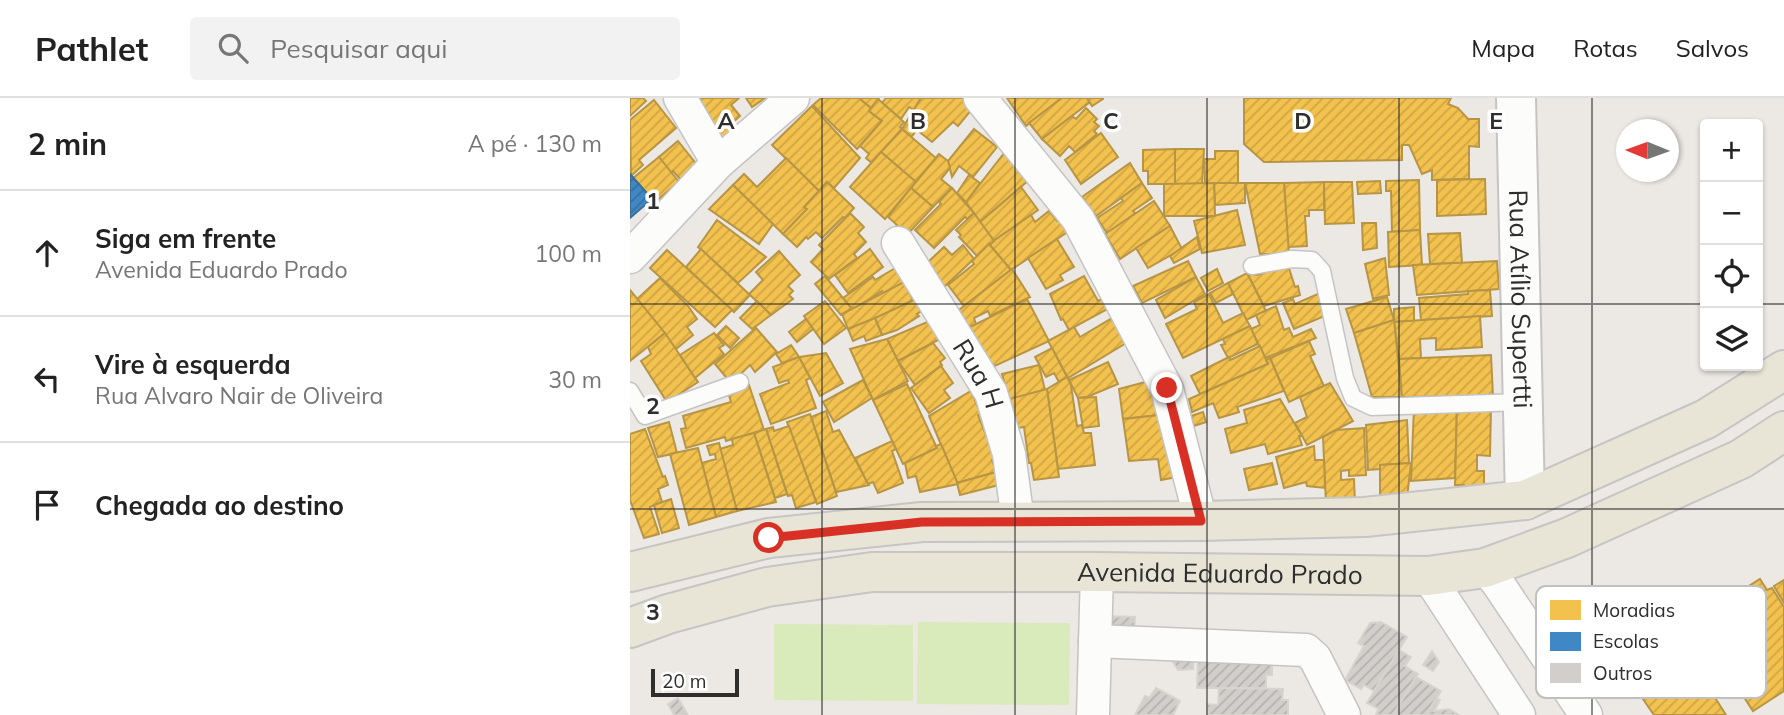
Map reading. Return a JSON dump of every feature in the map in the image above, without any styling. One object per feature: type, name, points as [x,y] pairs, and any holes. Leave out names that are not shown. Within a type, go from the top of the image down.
[{"type":"main road","name":"Avenida Eduardo Prado","points":[[630,572],[769,538],[922,522],[1201,521],[1365,517],[1525,500],[1706,419],[1784,370]]},
{"type":"main road","name":"Avenida Eduardo Prado","points":[[630,628],[668,614],[766,587],[872,572],[1428,576],[1485,568],[1592,527],[1741,459],[1784,432]]},
{"type":"street","points":[[680,98],[718,163]]},
{"type":"street","points":[[630,257],[718,163],[793,98]]},
{"type":"street","points":[[979,98],[1078,219],[1167,388],[1201,521]]},
{"type":"street","name":"Rua Atílio Supertti","points":[[1517,98],[1525,500]]},
{"type":"street","name":"Rua H","points":[[898,243],[991,393],[1009,454],[1018,521]]},
{"type":"street","points":[[1485,568],[1536,640]]},
{"type":"street","points":[[1093,715],[1097,572]]},
{"type":"street","points":[[1428,576],[1519,715]]},
{"type":"street","points":[[1095,632],[1306,650],[1315,658],[1344,715]]},
{"type":"street","points":[[1575,698],[1586,715]]},
{"type":"lane","points":[[1252,266],[1292,259],[1312,260],[1322,271],[1345,378],[1353,398],[1371,407],[1522,402]]},
{"type":"lane","points":[[630,391],[645,416],[740,382]]},
{"type":"green space","points":[[918,622],[1070,623],[1069,705],[917,704]]},
{"type":"green space","points":[[774,624],[913,625],[913,701],[774,700]]},
{"type":"building: Moradias","points":[[630,98],[643,98],[646,101],[630,116]]},
{"type":"building: Moradias","points":[[689,98],[739,98],[731,105],[740,116],[730,125],[737,132],[724,143]]},
{"type":"building: Moradias","points":[[746,98],[765,98],[752,107]]},
{"type":"building: Moradias","points":[[821,98],[859,98],[871,108],[869,111],[882,121],[857,149],[813,105]]},
{"type":"building: Moradias","points":[[859,98],[879,98],[871,108]]},
{"type":"building: Moradias","points":[[886,98],[921,98],[914,110],[909,107],[901,119],[882,103]]},
{"type":"building: Moradias","points":[[921,98],[970,98],[977,103],[958,126],[953,122],[932,142],[917,130],[911,137],[902,129]]},
{"type":"building: Moradias","points":[[1007,98],[1062,98],[1026,126]]},
{"type":"building: Moradias","points":[[1062,98],[1087,98],[1090,102],[1042,139],[1029,123]]},
{"type":"building: Moradias","points":[[1087,98],[1103,98],[1103,99],[1092,106]]},
{"type":"building: Moradias","points":[[1244,98],[1451,98],[1448,104],[1458,108],[1468,119],[1479,119],[1479,147],[1469,146],[1469,179],[1432,180],[1432,170],[1422,174],[1409,145],[1402,145],[1402,160],[1264,162],[1244,144]]},
{"type":"building: Moradias","points":[[878,99],[904,122],[900,127],[902,129],[872,163],[866,158],[869,154],[860,146],[882,121],[869,111]]},
{"type":"building: Moradias","points":[[654,100],[676,128],[639,160],[643,165],[631,176],[630,120]]},
{"type":"building: Moradias","points":[[812,106],[860,158],[834,188],[827,182],[819,191],[772,145]]},
{"type":"building: Moradias","points":[[1086,108],[1097,119],[1094,122],[1099,126],[1094,131],[1097,134],[1075,152],[1069,146],[1060,156],[1042,139],[1072,116],[1076,119]]},
{"type":"building: Moradias","points":[[902,129],[936,158],[916,182],[881,152]]},
{"type":"building: Moradias","points":[[974,129],[997,147],[973,177],[959,166],[952,177],[948,161]]},
{"type":"building: Moradias","points":[[1101,133],[1118,157],[1081,184],[1065,160]]},
{"type":"building: Moradias","points":[[678,141],[698,166],[681,180],[673,171],[671,173],[659,157]]},
{"type":"building: Moradias","points":[[1008,148],[1018,160],[1014,166],[1029,180],[980,222],[966,202]]},
{"type":"building: Moradias","points":[[1175,149],[1204,149],[1202,184],[1175,184]]},
{"type":"building: Moradias","points":[[1175,149],[1175,184],[1148,184],[1148,171],[1143,171],[1143,150]]},
{"type":"building: Moradias","points":[[1215,151],[1238,151],[1238,183],[1205,184],[1204,159],[1215,159]]},
{"type":"building: Moradias","points":[[881,152],[916,182],[885,219],[850,187]]},
{"type":"building: Moradias","points":[[939,154],[948,161],[950,168],[941,179],[952,188],[933,207],[911,188]]},
{"type":"building: Moradias","points":[[659,157],[679,182],[655,202],[633,178]]},
{"type":"building: Moradias","points":[[786,158],[819,191],[804,207],[807,209],[783,234],[733,185],[744,174],[757,187]]},
{"type":"building: Moradias","points":[[1130,163],[1142,183],[1096,216],[1082,197]]},
{"type":"building: Moradias","points":[[969,175],[980,183],[966,202],[957,193]]},
{"type":"building: Moradias","points":[[1485,179],[1486,214],[1437,216],[1437,180]]},
{"type":"building: Moradias","points":[[1419,180],[1420,230],[1392,232],[1391,191],[1386,191],[1386,181]]},
{"type":"building: Moradias","points":[[1380,181],[1381,193],[1358,194],[1357,182]]},
{"type":"building: Moradias","points":[[827,182],[854,208],[822,238],[816,232],[808,239],[806,237],[797,247],[783,234],[807,209],[804,207]]},
{"type":"building: Moradias","points":[[1324,182],[1352,182],[1354,223],[1325,224]]},
{"type":"building: Moradias","points":[[1324,182],[1324,210],[1309,210],[1309,216],[1305,216],[1307,246],[1288,247],[1284,183]]},
{"type":"building: Moradias","points":[[1142,183],[1152,198],[1133,211],[1136,214],[1107,233],[1097,218],[1123,201],[1121,198]]},
{"type":"building: Moradias","points":[[1214,183],[1245,183],[1245,203],[1215,205]]},
{"type":"building: Moradias","points":[[1214,183],[1215,216],[1164,216],[1164,184]]},
{"type":"building: Moradias","points":[[1245,183],[1284,183],[1289,254],[1260,254]]},
{"type":"building: Moradias","points":[[733,185],[773,224],[759,244],[709,209]]},
{"type":"building: Moradias","points":[[1021,187],[1038,210],[994,241],[980,222]]},
{"type":"building: Moradias","points":[[911,188],[933,207],[903,239],[894,229],[897,225],[888,217]]},
{"type":"building: Moradias","points":[[952,188],[974,213],[967,219],[965,217],[934,248],[915,230],[941,204],[939,202]]},
{"type":"building: Moradias","points":[[1154,201],[1170,226],[1120,259],[1105,234]]},
{"type":"building: Moradias","points":[[1237,210],[1245,245],[1202,253],[1194,221]]},
{"type":"building: Moradias","points":[[1049,211],[1057,221],[1060,219],[1069,231],[1011,270],[989,244],[1031,215],[1035,222]]},
{"type":"building: Moradias","points":[[850,213],[864,227],[858,233],[866,242],[854,254],[857,258],[829,279],[811,262],[823,249],[819,245]]},
{"type":"building: Moradias","points":[[974,213],[994,241],[977,256],[956,230]]},
{"type":"building: Moradias","points":[[717,220],[766,257],[738,283],[698,247]]},
{"type":"building: Moradias","points":[[1362,223],[1376,223],[1377,248],[1363,250]]},
{"type":"building: Moradias","points":[[1170,226],[1182,249],[1148,268],[1136,248]]},
{"type":"building: Moradias","points":[[1420,230],[1422,265],[1389,267],[1388,232]]},
{"type":"building: Moradias","points":[[1460,233],[1462,263],[1430,264],[1428,234]]},
{"type":"building: Moradias","points":[[1197,237],[1200,249],[1174,263],[1170,256]]},
{"type":"building: Moradias","points":[[1057,239],[1074,267],[1060,275],[1063,280],[1046,289],[1028,258]]},
{"type":"building: Moradias","points":[[989,244],[1011,270],[964,306],[948,285],[974,264],[972,261]]},
{"type":"building: Moradias","points":[[963,245],[974,259],[944,287],[927,263],[944,247],[952,255]]},
{"type":"building: Moradias","points":[[701,249],[750,295],[734,312],[686,267]]},
{"type":"building: Moradias","points":[[870,249],[883,267],[848,293],[835,275]]},
{"type":"building: Moradias","points":[[667,250],[732,310],[715,327],[650,268]]},
{"type":"building: Moradias","points":[[779,251],[800,275],[788,286],[793,291],[789,295],[793,299],[771,315],[749,294],[763,280],[756,272]]},
{"type":"building: Moradias","points":[[1385,258],[1389,295],[1373,299],[1365,264]]},
{"type":"building: Moradias","points":[[1188,261],[1196,277],[1142,303],[1133,286]]},
{"type":"building: Moradias","points":[[1497,261],[1499,289],[1417,295],[1413,265]]},
{"type":"building: Moradias","points":[[1288,265],[1300,295],[1264,306],[1247,273],[1257,275]]},
{"type":"building: Moradias","points":[[897,267],[906,281],[883,294],[882,291],[852,310],[843,298],[873,277],[875,280]]},
{"type":"building: Moradias","points":[[1012,269],[1030,297],[990,316],[988,311],[974,318],[976,324],[964,330],[955,313]]},
{"type":"building: Moradias","points":[[1217,269],[1223,283],[1208,291],[1201,278]]},
{"type":"building: Moradias","points":[[1247,273],[1266,311],[1246,320],[1228,283]]},
{"type":"building: Moradias","points":[[825,276],[852,309],[841,315],[815,284]]},
{"type":"building: Moradias","points":[[1084,276],[1098,301],[1106,297],[1111,307],[1069,330],[1063,319],[1061,320],[1050,294]]},
{"type":"building: Moradias","points":[[1196,277],[1205,294],[1165,318],[1156,300]]},
{"type":"building: Moradias","points":[[660,278],[697,319],[687,327],[693,335],[676,349],[637,299]]},
{"type":"building: Moradias","points":[[904,282],[913,300],[848,329],[842,314]]},
{"type":"building: Moradias","points":[[1228,283],[1233,294],[1216,303],[1210,293]]},
{"type":"building: Moradias","points":[[630,290],[665,333],[630,361]]},
{"type":"building: Moradias","points":[[1490,290],[1492,316],[1421,320],[1419,298]]},
{"type":"building: Moradias","points":[[1320,293],[1327,315],[1294,329],[1283,303],[1293,299],[1295,304]]},
{"type":"building: Moradias","points":[[1209,294],[1223,323],[1243,313],[1250,326],[1183,358],[1166,324],[1197,309],[1194,302]]},
{"type":"building: Moradias","points":[[1387,297],[1394,320],[1354,333],[1346,309]]},
{"type":"building: Moradias","points":[[916,299],[923,310],[917,314],[919,316],[897,330],[882,335],[875,318]]},
{"type":"building: Moradias","points":[[1027,299],[1049,341],[986,370],[964,330]]},
{"type":"building: Moradias","points":[[757,301],[771,315],[752,329],[740,318]]},
{"type":"building: Moradias","points":[[825,301],[846,328],[824,344],[804,316]]},
{"type":"building: Moradias","points":[[1276,306],[1284,330],[1289,328],[1293,337],[1311,329],[1316,338],[1265,358],[1251,329],[1260,325],[1256,315]]},
{"type":"building: Moradias","points":[[1414,307],[1414,321],[1394,322],[1394,309]]},
{"type":"building: Moradias","points":[[1480,316],[1482,347],[1436,350],[1436,338],[1420,339],[1421,358],[1399,359],[1394,322]]},
{"type":"building: Moradias","points":[[1114,317],[1128,342],[1068,378],[1048,341],[1074,327],[1080,337]]},
{"type":"building: Moradias","points":[[875,318],[882,335],[866,341],[864,336],[853,341],[848,329]]},
{"type":"building: Moradias","points":[[806,319],[813,329],[797,342],[789,332]]},
{"type":"building: Moradias","points":[[932,320],[940,339],[898,361],[887,339]]},
{"type":"building: Moradias","points":[[1394,320],[1402,397],[1372,397],[1354,333]]},
{"type":"building: Moradias","points":[[726,326],[739,338],[730,348],[717,335]]},
{"type":"building: Moradias","points":[[1250,326],[1258,344],[1228,358],[1221,345],[1225,344],[1223,339]]},
{"type":"building: Moradias","points":[[756,328],[777,352],[755,372],[750,365],[731,383],[715,364]]},
{"type":"building: Moradias","points":[[665,333],[698,382],[667,402],[641,361],[651,354],[648,347]]},
{"type":"building: Moradias","points":[[714,333],[724,345],[719,348],[724,354],[695,378],[680,355]]},
{"type":"building: Moradias","points":[[887,339],[908,381],[873,400],[850,349]]},
{"type":"building: Moradias","points":[[1309,341],[1315,354],[1310,356],[1324,386],[1289,402],[1270,358]]},
{"type":"building: Moradias","points":[[933,343],[945,358],[940,362],[942,365],[915,385],[898,361]]},
{"type":"building: Moradias","points":[[791,345],[799,357],[782,363],[776,354]]},
{"type":"building: Moradias","points":[[1260,346],[1268,364],[1200,394],[1191,376],[1229,357],[1230,360]]},
{"type":"building: Moradias","points":[[1052,348],[1067,377],[1059,382],[1054,373],[1046,377],[1035,357]]},
{"type":"building: Moradias","points":[[826,353],[843,383],[820,396],[799,357]]},
{"type":"building: Moradias","points":[[1491,355],[1493,396],[1402,397],[1399,359]]},
{"type":"building: Moradias","points":[[799,357],[810,378],[806,380],[816,408],[771,424],[760,394],[789,383],[788,380],[779,383],[773,367]]},
{"type":"building: Moradias","points":[[1270,358],[1284,391],[1237,407],[1239,412],[1219,418],[1213,403],[1192,412],[1189,399],[1268,364],[1266,360]]},
{"type":"building: Moradias","points":[[1108,362],[1118,384],[1078,398],[1069,380]]},
{"type":"building: Moradias","points":[[1039,365],[1045,390],[1009,400],[1002,374]]},
{"type":"building: Moradias","points":[[941,366],[953,383],[944,390],[950,398],[929,413],[911,388]]},
{"type":"building: Moradias","points":[[1067,377],[1071,385],[1077,426],[1082,425],[1084,433],[1091,433],[1095,465],[1058,469],[1047,389]]},
{"type":"building: Moradias","points":[[863,380],[872,398],[834,422],[823,402]]},
{"type":"building: Moradias","points":[[1149,381],[1160,415],[1123,419],[1119,389]]},
{"type":"building: Moradias","points":[[1330,383],[1353,421],[1307,445],[1295,423],[1307,417],[1300,397]]},
{"type":"building: Moradias","points":[[907,384],[937,448],[903,464],[873,400]]},
{"type":"building: Moradias","points":[[749,385],[764,430],[726,441],[725,437],[686,448],[681,429],[686,428],[683,416],[731,402],[728,392]]},
{"type":"building: Moradias","points":[[1047,389],[1059,477],[1034,480],[1024,427],[1012,429],[1002,401]]},
{"type":"building: Moradias","points":[[971,391],[986,435],[992,433],[1002,456],[992,460],[996,472],[957,483],[929,416]]},
{"type":"building: Moradias","points":[[1096,397],[1099,426],[1083,428],[1078,398]]},
{"type":"building: Moradias","points":[[1280,399],[1302,436],[1299,436],[1302,445],[1268,454],[1265,444],[1231,453],[1225,429],[1247,423],[1244,410]]},
{"type":"building: Moradias","points":[[1457,406],[1455,478],[1411,481],[1414,407]]},
{"type":"building: Moradias","points":[[1457,406],[1491,407],[1490,456],[1477,455],[1477,471],[1484,471],[1484,485],[1477,485],[1477,489],[1464,489],[1464,485],[1455,485]]},
{"type":"building: Moradias","points":[[826,411],[833,432],[839,430],[869,485],[836,492],[811,417]]},
{"type":"building: Moradias","points":[[1203,412],[1206,422],[1194,426],[1191,416]]},
{"type":"building: Moradias","points":[[810,414],[837,496],[817,504],[787,422]]},
{"type":"building: Moradias","points":[[1160,415],[1177,477],[1161,480],[1158,459],[1129,461],[1123,419]]},
{"type":"building: Moradias","points":[[1407,420],[1409,463],[1380,465],[1380,469],[1368,470],[1366,425]]},
{"type":"building: Moradias","points":[[669,422],[677,453],[658,457],[648,428]]},
{"type":"building: Moradias","points":[[789,426],[816,502],[796,508],[792,495],[788,496],[766,429],[773,427],[774,431]]},
{"type":"building: Moradias","points":[[1364,428],[1366,475],[1349,476],[1349,470],[1341,471],[1341,480],[1354,479],[1355,504],[1326,504],[1323,437],[1336,430]]},
{"type":"building: Moradias","points":[[645,429],[668,485],[658,489],[662,502],[650,507],[659,534],[644,538],[630,500],[630,434]]},
{"type":"building: Moradias","points":[[766,429],[787,494],[775,498],[754,433]]},
{"type":"building: Moradias","points":[[754,433],[776,502],[737,511],[720,449],[733,445],[732,439]]},
{"type":"building: Moradias","points":[[892,441],[896,449],[892,451],[903,483],[878,493],[873,482],[868,484],[855,458]]},
{"type":"building: Moradias","points":[[719,443],[737,511],[716,517],[702,463],[716,459],[715,454],[710,455],[707,446]]},
{"type":"building: Moradias","points":[[941,444],[958,484],[920,492],[916,476],[908,478],[905,463]]},
{"type":"building: Moradias","points":[[1314,446],[1315,460],[1324,460],[1325,488],[1307,486],[1306,482],[1284,488],[1276,457]]},
{"type":"building: Moradias","points":[[698,448],[716,517],[689,525],[670,454]]},
{"type":"building: Moradias","points":[[1272,463],[1277,484],[1249,490],[1244,469]]},
{"type":"building: Moradias","points":[[1411,463],[1407,498],[1380,499],[1380,465]]},
{"type":"building: Moradias","points":[[996,472],[999,485],[960,495],[957,483]]},
{"type":"building: Moradias","points":[[671,499],[679,528],[662,533],[654,505]]},
{"type":"building: Moradias","points":[[1760,579],[1764,586],[1749,586]]},
{"type":"building: Moradias","points":[[1784,580],[1784,603],[1774,586]]},
{"type":"building: Moradias","points":[[1766,588],[1772,588],[1784,607],[1784,691],[1753,711],[1745,698],[1766,698]]},
{"type":"building: Moradias","points":[[1715,698],[1726,715],[1654,715],[1643,699]]},
{"type":"building: Escolas","points":[[630,174],[652,199],[630,218]]},
{"type":"building: Outros","points":[[1103,616],[1135,617],[1134,637],[1103,637]]},
{"type":"building: Outros","points":[[1381,622],[1407,637],[1374,691],[1364,685],[1361,689],[1345,680],[1364,646],[1358,643],[1370,623]]},
{"type":"building: Outros","points":[[1399,650],[1411,657],[1405,666],[1418,674],[1393,715],[1378,715],[1376,714],[1379,709],[1367,703]]},
{"type":"building: Outros","points":[[1432,651],[1439,662],[1433,671],[1423,665]]},
{"type":"building: Outros","points":[[1272,657],[1272,675],[1266,675],[1266,688],[1197,688],[1198,660]]},
{"type":"building: Outros","points":[[1171,659],[1193,659],[1193,669],[1178,670]]},
{"type":"building: Outros","points":[[1416,677],[1441,691],[1426,715],[1393,715]]},
{"type":"building: Outros","points":[[1156,688],[1180,701],[1173,715],[1135,715],[1145,696],[1149,698]]},
{"type":"building: Outros","points":[[1219,688],[1283,689],[1282,700],[1288,700],[1288,715],[1207,715],[1207,704],[1218,705]]},
{"type":"building: Outros","points":[[678,698],[688,715],[674,715],[668,704]]},
{"type":"building: Outros","points":[[1437,698],[1440,700],[1434,711],[1449,709],[1459,715],[1426,715]]},
{"type":"route","points":[[769,538],[922,522],[969,520],[1201,521],[1167,388]]}]
